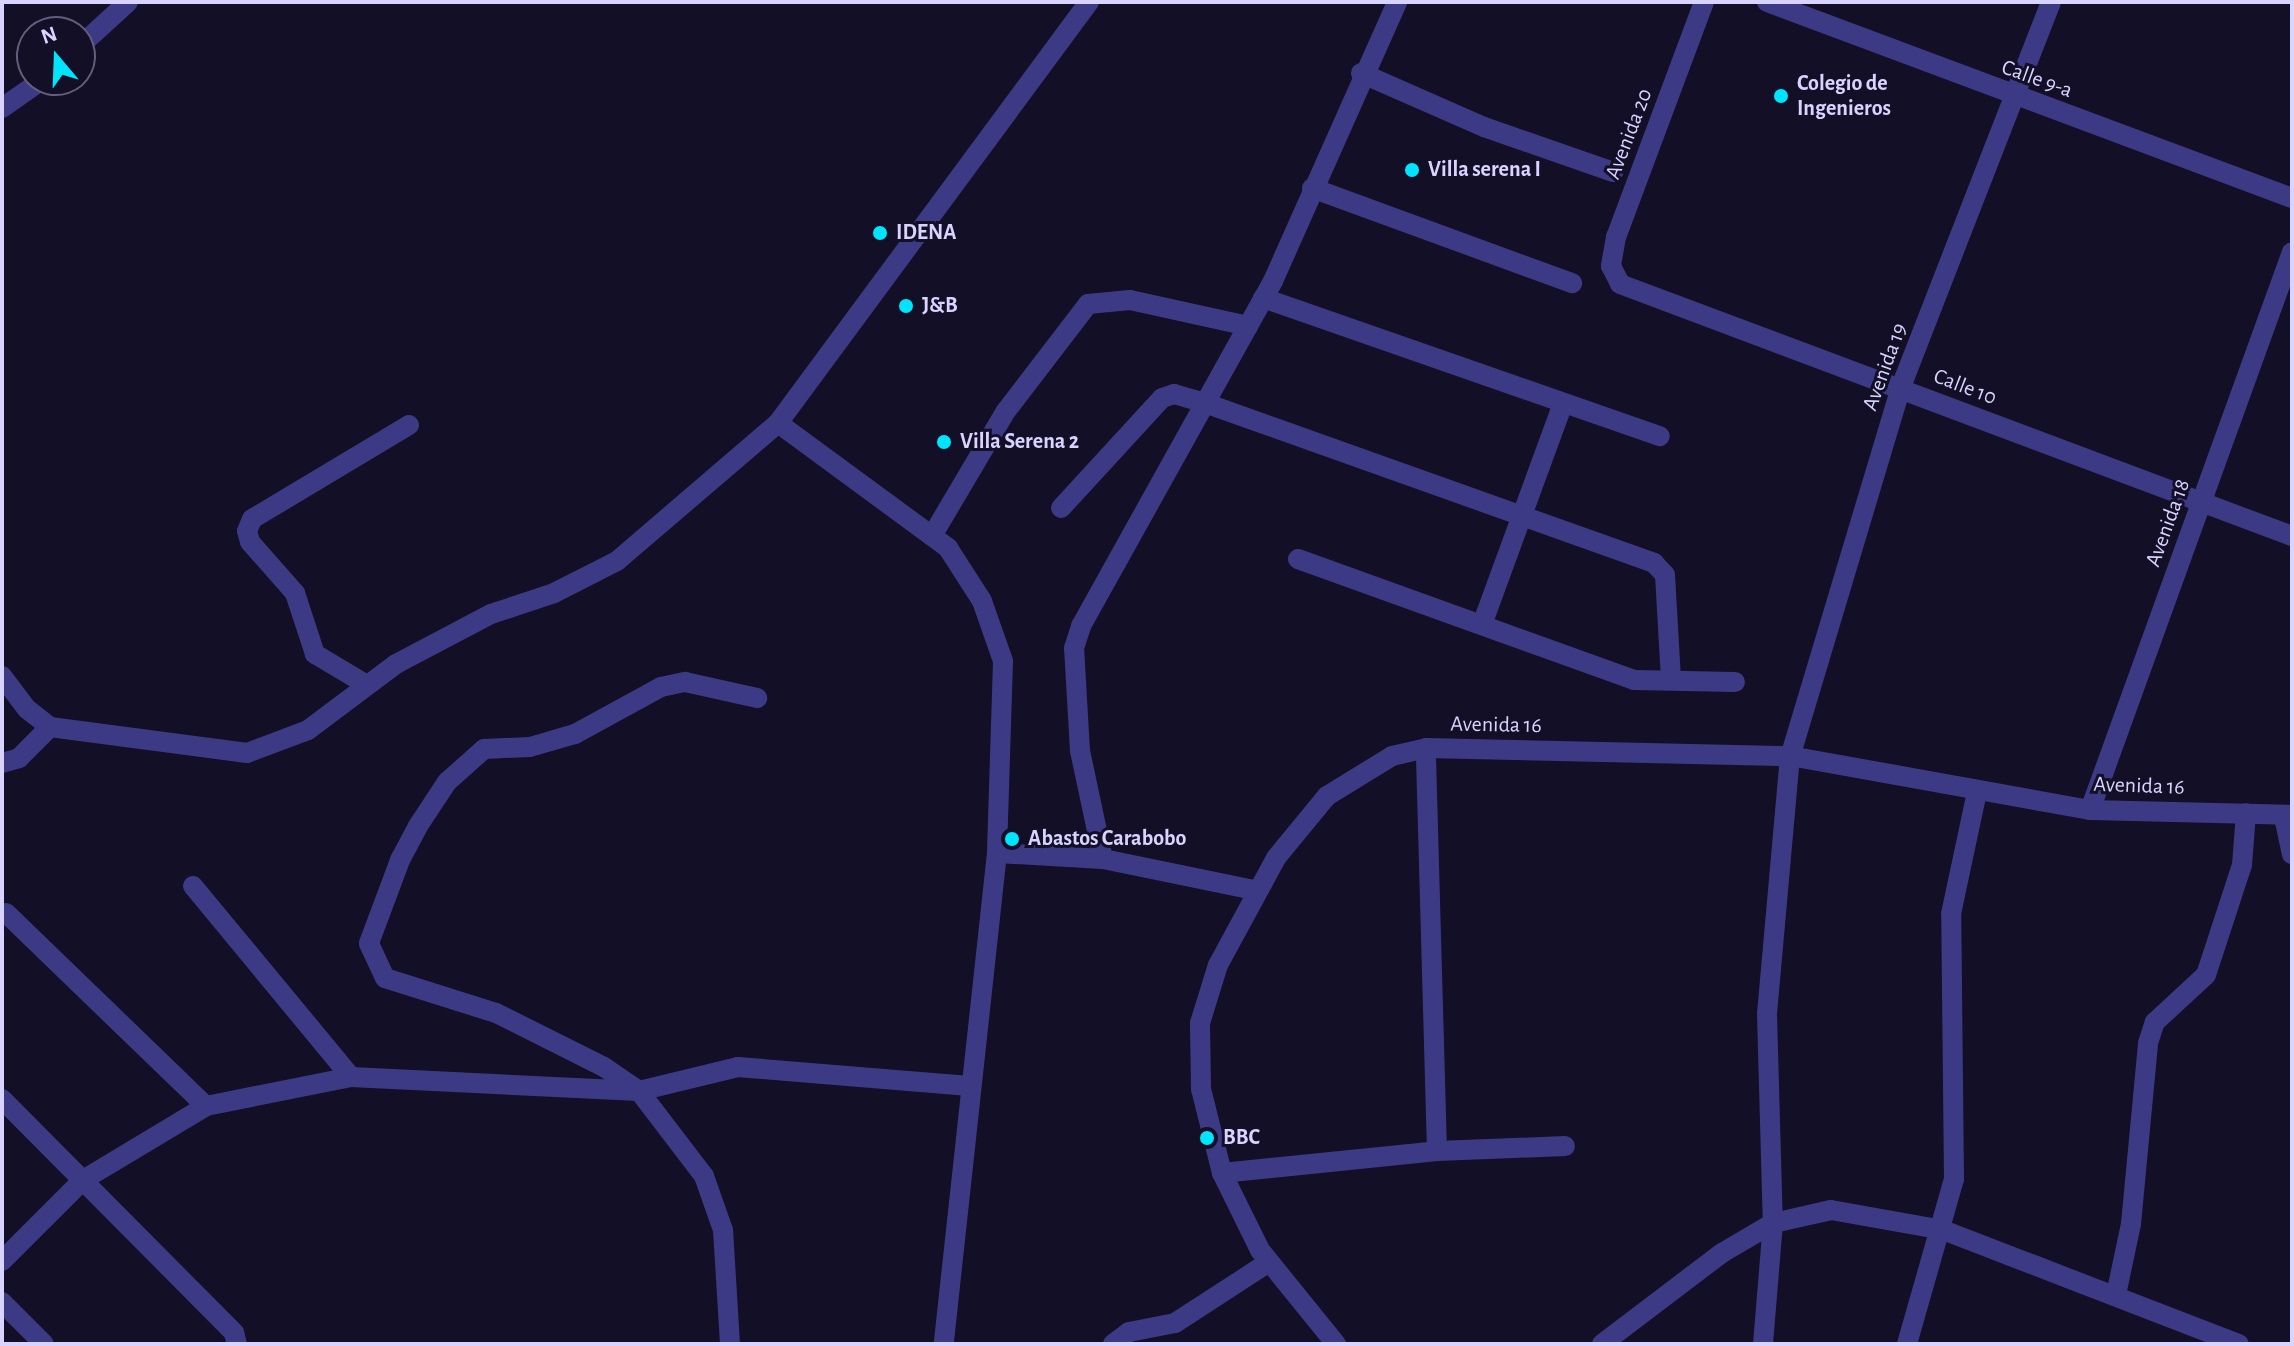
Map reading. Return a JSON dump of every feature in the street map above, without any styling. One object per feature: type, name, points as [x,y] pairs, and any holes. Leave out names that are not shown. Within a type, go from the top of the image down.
[{"type":"street","points":[[96,31],[128,2]]},
{"type":"street","points":[[2,676],[27,709],[50,727],[247,753],[308,730],[396,664],[491,614],[554,593],[617,561],[778,423],[1089,2]]},
{"type":"street","points":[[1103,859],[1080,751],[1074,648],[1081,626],[1263,298],[1361,73],[1397,2]]},
{"type":"street","name":"Avenida 20","points":[[1620,284],[1611,266],[1616,237],[1704,2]]},
{"type":"street","name":"Calle 9-a","points":[[1767,2],[2292,198]]},
{"type":"street","name":"Avenida 19","points":[[1763,1344],[1773,1223],[1767,1014],[1790,756],[1901,387],[2051,2]]},
{"type":"street","points":[[1361,73],[1484,127],[1613,172]]},
{"type":"street","points":[[2,108],[19,96]]},
{"type":"street","points":[[1312,188],[1572,283]]},
{"type":"street","name":"Avenida 18","points":[[2090,810],[2292,252]]},
{"type":"street","name":"Calle 10","points":[[1620,284],[2292,536]]},
{"type":"street","points":[[1263,298],[1660,436]]},
{"type":"street","points":[[932,536],[1006,411],[1088,304],[1130,300],[1248,326]]},
{"type":"street","points":[[1061,508],[1162,398],[1174,394],[1525,515],[1654,563],[1665,575],[1671,680]]},
{"type":"street","points":[[1483,622],[1525,515],[1563,403]]},
{"type":"street","points":[[778,423],[948,548],[982,601],[1003,661],[997,853],[969,1086],[944,1344]]},
{"type":"street","points":[[367,685],[315,654],[295,593],[250,542],[247,531],[252,519],[409,425]]},
{"type":"street","points":[[1298,559],[1483,622],[1634,680],[1735,682]]},
{"type":"street","points":[[730,1344],[723,1230],[704,1176],[639,1091],[604,1067],[496,1013],[385,978],[369,943],[418,826],[447,782],[484,749],[530,747],[575,734],[661,687],[685,682],[757,698]]},
{"type":"street","points":[[2,763],[19,758],[50,727]]},
{"type":"street","points":[[1426,748],[1437,1151]]},
{"type":"street","name":"Avenida 16","points":[[1327,1340],[1269,1262],[1222,1173],[1201,1089],[1200,1023],[1218,965],[1254,890],[1327,796],[1392,756],[1426,748],[1790,756],[2090,810],[2288,816]]},
{"type":"street","points":[[1907,1344],[1943,1230],[1954,1179],[1951,914],[1977,792]]},
{"type":"street","points":[[2116,1295],[2131,1224],[2148,1043],[2155,1022],[2206,975],[2242,865],[2246,813]]},
{"type":"street","points":[[2288,816],[2292,854]]},
{"type":"street","points":[[997,853],[1103,859],[1254,890]]},
{"type":"street","points":[[193,886],[351,1077]]},
{"type":"street","points":[[6,913],[206,1106]]},
{"type":"street","points":[[2,1261],[83,1180],[206,1106],[351,1077],[639,1091],[738,1067],[969,1086]]},
{"type":"street","points":[[2,1099],[234,1333],[237,1344]]},
{"type":"street","points":[[1222,1173],[1437,1151],[1565,1146]]},
{"type":"street","points":[[1602,1344],[1722,1253],[1773,1223],[1831,1210],[1943,1230],[2239,1344]]},
{"type":"street","points":[[1113,1344],[1129,1332],[1175,1323],[1269,1262]]},
{"type":"street","points":[[2,1302],[44,1344]]},
{"type":"place","name":"Colegio de Ingenieros","points":[[1781,96]]},
{"type":"place","name":"Villa serena I","points":[[1412,170]]},
{"type":"place","name":"IDENA","points":[[880,233]]},
{"type":"place","name":"J&B","points":[[906,306]]},
{"type":"place","name":"Villa Serena 2","points":[[944,442]]},
{"type":"place","name":"Abastos Carabobo","points":[[1012,839]]},
{"type":"place","name":"BBC","points":[[1207,1138]]}]
